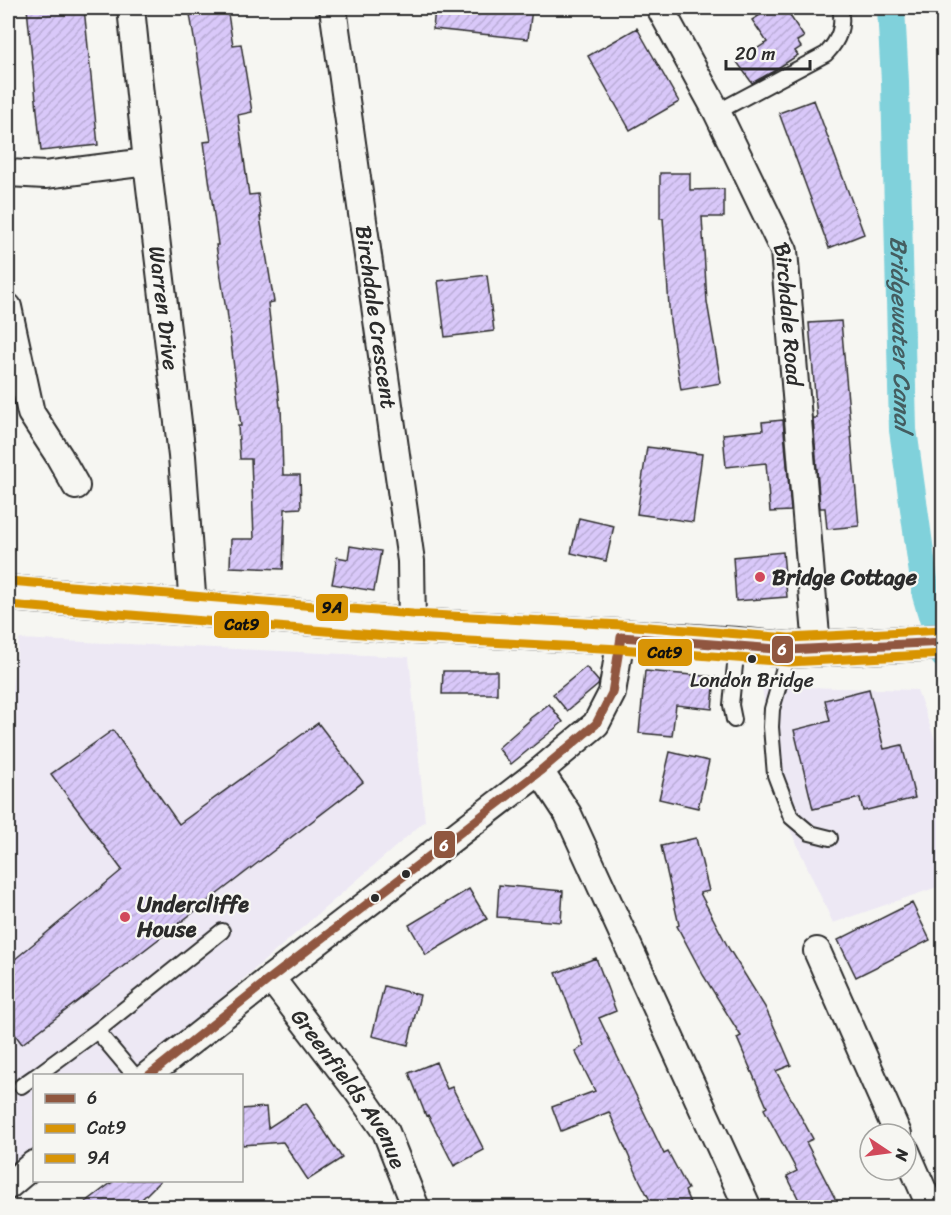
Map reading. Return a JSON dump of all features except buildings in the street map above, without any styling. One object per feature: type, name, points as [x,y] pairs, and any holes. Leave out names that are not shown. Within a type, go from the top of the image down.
[{"type":"highway","points":[[8,594],[412,626],[803,649],[944,642]]},
{"type":"street","name":"Warren Drive","points":[[131,8],[182,456],[193,608]]},
{"type":"street","name":"Birchdale Crescent","points":[[333,8],[411,561],[412,626]]},
{"type":"street","name":"Birchdale Road","points":[[660,8],[717,112],[784,251],[803,649]]},
{"type":"street","points":[[9,179],[147,162]]},
{"type":"street","points":[[8,308],[31,412],[76,486]]},
{"type":"street","points":[[150,1074],[540,771],[596,724],[612,693],[621,637]]},
{"type":"street","points":[[540,771],[568,814],[748,1208]]},
{"type":"street","points":[[817,951],[893,1122]]},
{"type":"street","name":"Greenfields Avenue","points":[[271,978],[386,1132],[416,1208]]},
{"type":"street","points":[[8,1186],[33,1165]]},
{"type":"street","points":[[918,1178],[931,1208]]},
{"type":"lane","points":[[717,112],[826,54],[841,32],[840,8]]},
{"type":"lane","points":[[734,720],[731,705],[737,645]]},
{"type":"lane","points":[[803,649],[772,709],[771,727],[776,775],[791,817],[810,833],[831,838]]},
{"type":"lane","points":[[38,1074],[97,1031],[222,931]]},
{"type":"lane","points":[[97,1031],[133,1074]]},
{"type":"lane","points":[[21,1086],[33,1077]]},
{"type":"shaded area","points":[[19,639],[409,657],[425,821],[134,1074],[33,1074],[33,1155],[8,1173],[8,715]]},
{"type":"shaded area","points":[[762,686],[917,690],[943,762],[943,885],[833,923],[776,799]]},
{"type":"waterway","name":"Bridgewater Canal","points":[[891,8],[895,82],[903,430],[926,595],[944,655]]},
{"type":"transit line","name":"9A","points":[[9,581],[413,614],[622,625],[789,638],[943,630]]},
{"type":"transit line","name":"Cat9","points":[[8,605],[411,638],[620,649],[789,662],[944,654]]},
{"type":"transit line","name":"6","points":[[621,637],[789,650],[944,642]]},
{"type":"transit line","name":"6","points":[[151,1074],[540,771],[596,724],[612,693],[621,637]]},
{"type":"place","name":"Bridge Cottage","points":[[760,577]]},
{"type":"place","name":"London Bridge","points":[[752,659]]},
{"type":"place","name":"Undercliffe House","points":[[125,917]]}]
